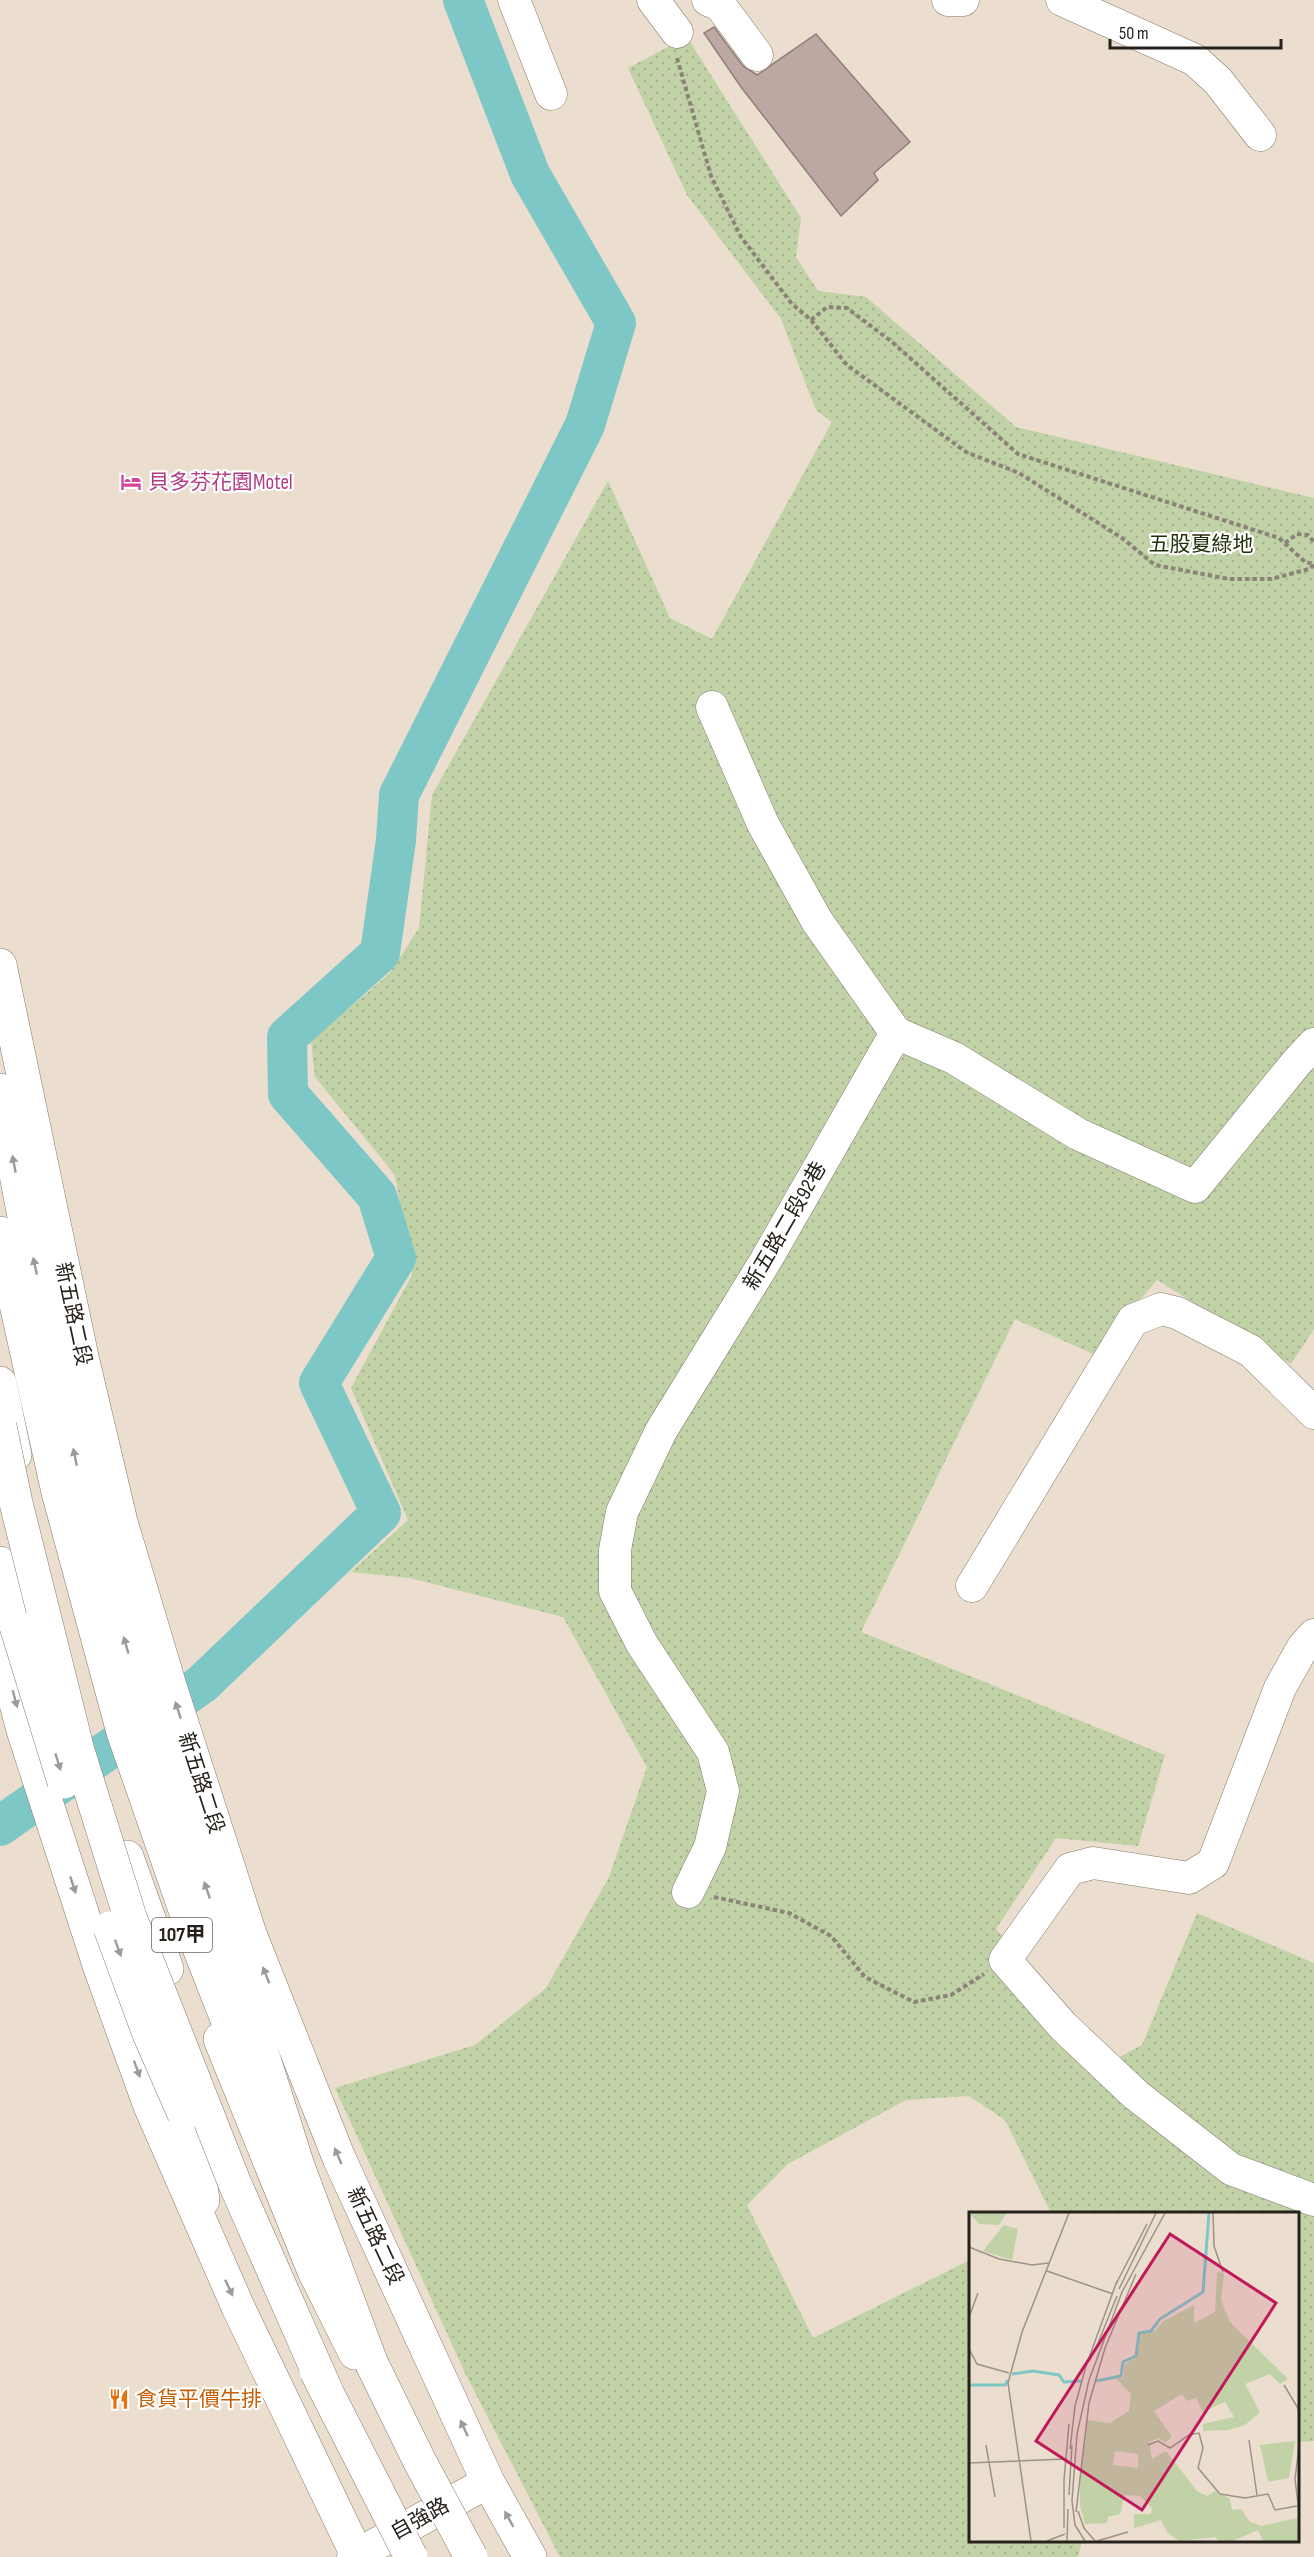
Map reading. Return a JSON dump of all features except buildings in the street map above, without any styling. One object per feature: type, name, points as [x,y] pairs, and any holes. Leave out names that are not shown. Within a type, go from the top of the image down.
[{"type":"main road","name":"新五路二段","points":[[0,965],[84,1368],[121,1522],[173,1698],[250,1934],[339,2158],[488,2482],[530,2557]]},
{"type":"main road","points":[[0,1090],[12,1227],[58,1492],[123,1731],[192,1930],[326,2266],[419,2460],[471,2557]]},
{"type":"main road","name":"107甲","points":[[0,1277],[18,1365],[50,1494],[114,1734],[192,1964],[314,2271],[421,2517],[428,2557]]},
{"type":"main road","name":"107甲","points":[[0,1383],[25,1501],[110,1809],[171,1982],[245,2180],[290,2280],[421,2517],[459,2557]]},
{"type":"main road","points":[[0,1426],[16,1503],[78,1751],[130,1917],[235,2184],[326,2390]]},
{"type":"main road","points":[[0,1563],[23,1730],[100,1968],[150,2106],[210,2247],[356,2556]]},
{"type":"main road","points":[[8,1634],[149,2034],[218,2191],[326,2390],[411,2557]]},
{"type":"main road","points":[[171,1982],[210,2247]]},
{"type":"street","points":[[514,0],[551,94]]},
{"type":"street","points":[[708,0],[720,6],[757,55]]},
{"type":"street","points":[[948,0],[963,0]]},
{"type":"street","points":[[1062,0],[1195,60],[1218,81],[1260,135]]},
{"type":"street","points":[[712,707],[763,824],[817,921],[896,1033],[954,1058],[1078,1134],[1195,1187],[1314,1044]]},
{"type":"street","name":"新五路二段92巷","points":[[688,1892],[710,1847],[723,1791],[713,1752],[642,1644],[615,1591],[615,1550],[622,1512],[661,1431],[766,1260],[896,1033]]},
{"type":"street","points":[[972,1586],[1133,1320],[1161,1309],[1169,1311],[1251,1351],[1314,1413]]},
{"type":"street","points":[[1314,1635],[1303,1647],[1280,1688],[1213,1863],[1189,1878],[1093,1863],[1070,1869],[1005,1960],[1063,2026],[1128,2087],[1214,2156],[1231,2169],[1314,2200]]},
{"type":"street","name":"自強路","points":[[356,2556],[421,2517],[488,2482]]},
{"type":"path","points":[[668,11],[677,64],[711,176],[741,237],[792,304],[811,320],[847,365],[966,452],[1019,473],[1122,538],[1155,565],[1229,579],[1271,579],[1309,569],[1314,564]]},
{"type":"path","points":[[811,320],[827,307],[847,308],[892,342],[1018,454],[1279,538],[1305,562],[1314,564]]},
{"type":"path","points":[[1285,543],[1297,534],[1308,535],[1314,542]]},
{"type":"path","points":[[688,1892],[789,1913],[831,1936],[865,1977],[914,2002],[951,1995],[1005,1960]]},
{"type":"green space","name":"五股夏綠地","points":[[687,37],[801,218],[796,257],[818,291],[866,297],[1016,427],[1314,498],[1314,1329],[1291,1364],[1157,1280],[1093,1354],[1015,1319],[861,1632],[1165,1755],[1138,1846],[1056,1838],[996,1929],[1112,2061],[1142,2045],[1197,1913],[1314,1963],[1314,2441],[1299,2442],[1299,2212],[1051,2212],[1005,2120],[969,2096],[906,2100],[788,2164],[747,2205],[813,2338],[969,2260],[969,2542],[1082,2542],[1078,2557],[560,2557],[465,2373],[335,2088],[475,2045],[546,1988],[609,1877],[647,1767],[563,1617],[410,1578],[351,1572],[408,1520],[351,1388],[412,1275],[395,1175],[315,1077],[311,1041],[389,974],[419,928],[432,795],[608,481],[670,618],[712,639],[832,422],[816,410],[781,319],[687,195],[628,68]]},
{"type":"waterway","points":[[0,1826],[202,1684],[381,1513],[319,1383],[396,1258],[377,1196],[288,1094],[287,1037],[380,953],[396,840],[399,795],[585,425],[616,323],[530,174],[463,0]]},
{"type":"place","name":"貝多芬花園Motel","points":[[131,482]]},
{"type":"place","name":"食貨平價牛排","points":[[119,2399]]}]
